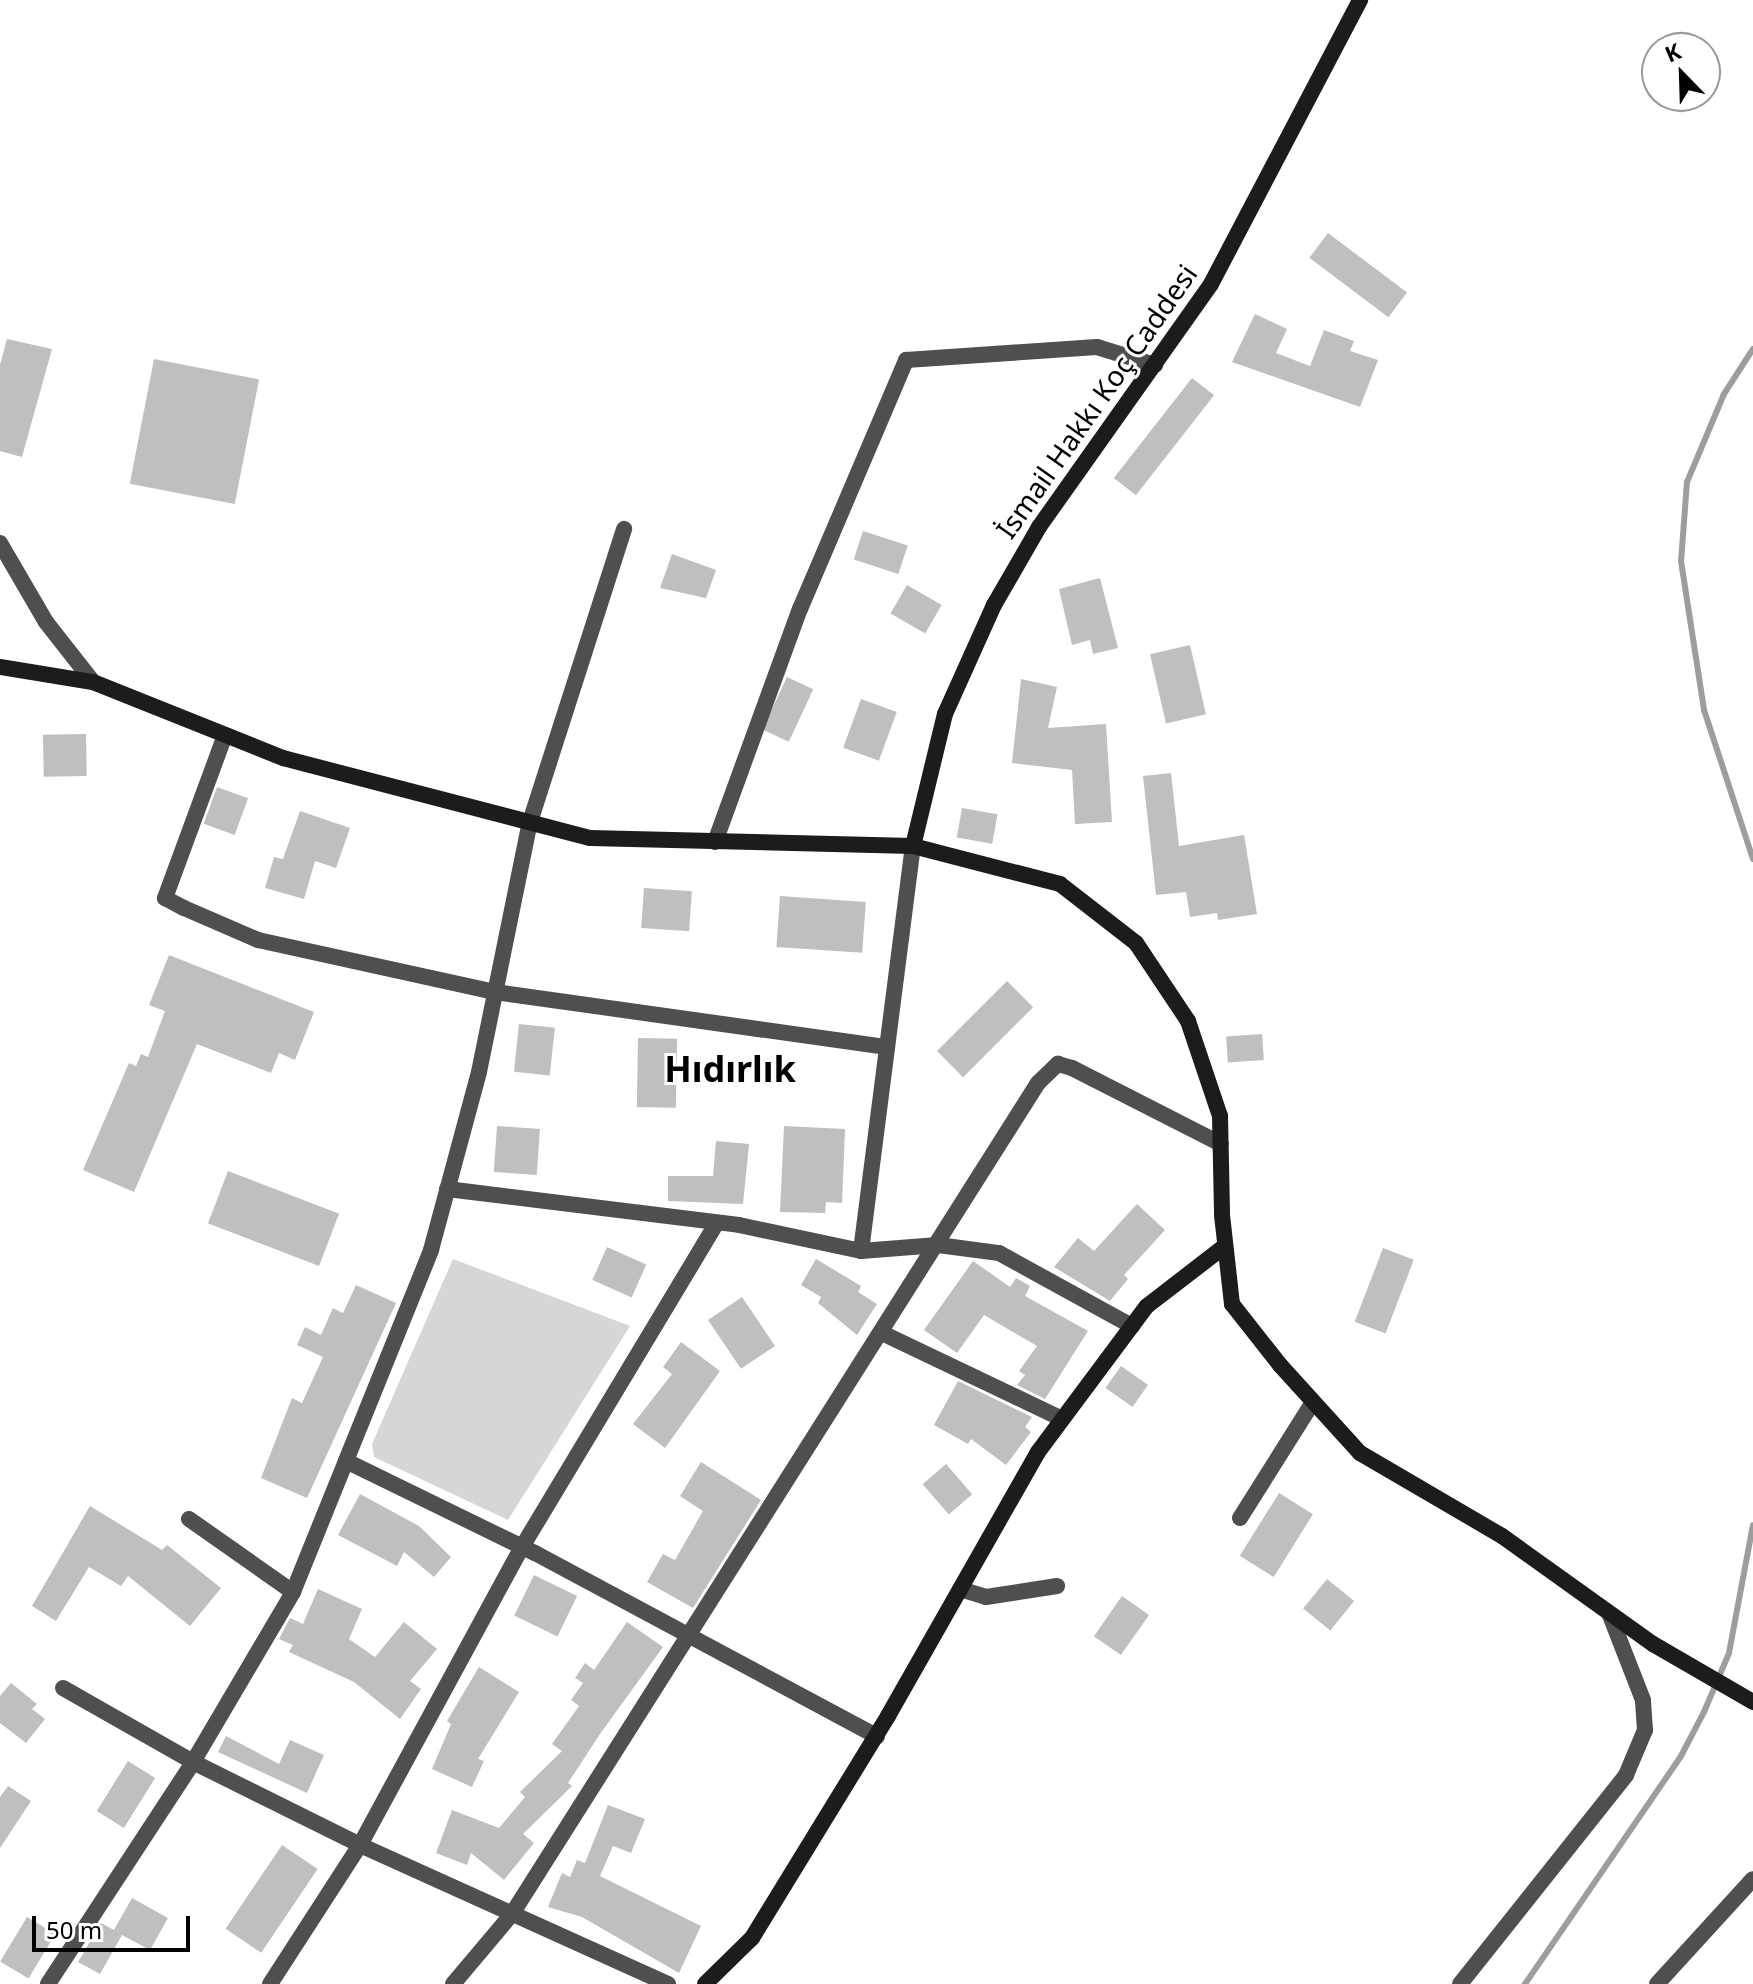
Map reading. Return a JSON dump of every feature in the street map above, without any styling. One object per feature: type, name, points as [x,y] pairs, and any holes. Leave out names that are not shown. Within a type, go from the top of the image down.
[{"type":"street","name":"İsmail Hakkı Koç Caddesi","points":[[913,846],[929,768],[968,653],[1039,527],[1211,284],[1360,0]]},
{"type":"street","points":[[715,842],[800,609],[906,360],[1097,347],[1155,365]]},
{"type":"street","points":[[48,1984],[193,1762],[293,1592],[431,1250],[495,992],[530,822],[624,529]]},
{"type":"street","points":[[0,543],[46,622],[93,682]]},
{"type":"street","points":[[0,667],[93,682],[283,758],[590,838],[913,846],[1060,884],[1136,943],[1188,1021],[1220,1116],[1225,1246],[1232,1304],[1313,1402],[1360,1453],[1502,1536],[1653,1644],[1753,1702]]},
{"type":"street","points":[[225,735],[165,898],[258,940],[495,992],[887,1047]]},
{"type":"street","points":[[861,1251],[913,846]]},
{"type":"street","points":[[453,1984],[512,1914],[1038,1083],[1058,1064],[1221,1144]]},
{"type":"street","points":[[447,1189],[717,1223],[861,1251],[938,1245],[999,1253],[1132,1326]]},
{"type":"street","points":[[270,1984],[360,1845],[522,1547],[717,1223]]},
{"type":"street","points":[[705,1984],[752,1938],[877,1736],[1038,1452],[1147,1306],[1225,1246]]},
{"type":"street","points":[[882,1333],[1062,1419]]},
{"type":"street","points":[[1240,1518],[1313,1402]]},
{"type":"street","points":[[346,1461],[522,1547],[877,1736]]},
{"type":"street","points":[[189,1519],[293,1592]]},
{"type":"street","points":[[960,1589],[986,1597],[1057,1586]]},
{"type":"street","points":[[1460,1984],[1626,1775],[1645,1730],[1643,1700],[1609,1613]]},
{"type":"street","points":[[63,1688],[193,1762],[360,1845],[668,1984]]},
{"type":"street","points":[[1657,1984],[1753,1879]]},
{"type":"shaded area","points":[[453,1259],[630,1326],[508,1520],[374,1457],[372,1444]]},
{"type":"building","points":[[1328,233],[1407,293],[1388,317],[1309,258]]},
{"type":"building","points":[[1255,314],[1287,329],[1276,353],[1310,366],[1324,330],[1354,341],[1350,351],[1378,360],[1360,407],[1232,362]]},
{"type":"building","points":[[7,339],[52,349],[22,457],[0,451],[0,365]]},
{"type":"building","points":[[154,359],[259,379],[235,504],[130,484]]},
{"type":"building","points":[[1192,378],[1214,395],[1136,495],[1114,478]]},
{"type":"building","points":[[863,531],[908,546],[898,574],[854,560]]},
{"type":"building","points":[[672,554],[716,570],[706,598],[660,588]]},
{"type":"building","points":[[1100,578],[1118,648],[1093,654],[1090,640],[1072,645],[1059,589]]},
{"type":"building","points":[[907,585],[942,605],[925,634],[890,614]]},
{"type":"building","points":[[1190,645],[1206,714],[1166,723],[1150,654]]},
{"type":"building","points":[[787,677],[813,689],[789,742],[762,730]]},
{"type":"building","points":[[1021,679],[1057,687],[1048,728],[1106,724],[1112,822],[1075,824],[1072,770],[1012,763]]},
{"type":"building","points":[[861,699],[897,712],[879,761],[843,748]]},
{"type":"building","points":[[86,734],[87,776],[44,777],[43,735]]},
{"type":"building","points":[[1171,773],[1179,846],[1244,835],[1257,914],[1218,920],[1217,913],[1190,917],[1186,892],[1156,895],[1143,776]]},
{"type":"building","points":[[217,787],[248,798],[235,835],[204,824]]},
{"type":"building","points":[[962,808],[997,814],[992,844],[957,838]]},
{"type":"building","points":[[300,811],[350,828],[336,868],[315,861],[304,899],[265,888],[274,857],[283,859]]},
{"type":"building","points":[[644,888],[692,891],[689,931],[641,928]]},
{"type":"building","points":[[780,896],[866,902],[862,953],[776,947]]},
{"type":"building","points":[[169,955],[314,1012],[295,1060],[279,1053],[271,1073],[197,1044],[134,1192],[83,1170],[129,1063],[136,1066],[141,1054],[148,1057],[165,1011],[149,1005]]},
{"type":"building","points":[[1007,981],[1033,1007],[963,1077],[937,1051]]},
{"type":"building","points":[[519,1024],[555,1028],[550,1076],[514,1072]]},
{"type":"building","points":[[1262,1034],[1264,1060],[1228,1062],[1226,1037]]},
{"type":"building","points":[[638,1038],[677,1039],[676,1108],[637,1107]]},
{"type":"building","points":[[497,1126],[540,1129],[537,1175],[494,1172]]},
{"type":"building","points":[[784,1126],[845,1129],[842,1203],[826,1202],[825,1213],[780,1212]]},
{"type":"building","points":[[716,1141],[749,1144],[743,1204],[668,1201],[668,1176],[713,1176]]},
{"type":"building","points":[[228,1171],[339,1214],[319,1266],[208,1223]]},
{"type":"building","points":[[1137,1204],[1165,1230],[1124,1275],[1128,1279],[1110,1301],[1054,1267],[1078,1238],[1094,1251]]},
{"type":"building","points":[[607,1247],[646,1264],[632,1297],[592,1280]]},
{"type":"building","points":[[1383,1248],[1414,1260],[1385,1334],[1355,1322]]},
{"type":"building","points":[[816,1259],[861,1286],[858,1292],[877,1304],[857,1335],[818,1303],[821,1297],[801,1285]]},
{"type":"building","points":[[973,1261],[1010,1287],[1016,1278],[1030,1286],[1025,1296],[1088,1331],[1045,1399],[1017,1385],[1025,1375],[1019,1371],[1037,1346],[984,1315],[957,1353],[924,1330]]},
{"type":"building","points":[[356,1285],[396,1303],[307,1498],[261,1478],[292,1398],[302,1403],[323,1357],[297,1345],[305,1327],[321,1335],[333,1308],[343,1313]]},
{"type":"building","points":[[742,1297],[775,1346],[741,1369],[708,1320]]},
{"type":"building","points":[[681,1342],[720,1371],[665,1448],[633,1424],[672,1374],[663,1367]]},
{"type":"building","points":[[1121,1366],[1148,1385],[1133,1407],[1106,1388]]},
{"type":"building","points":[[958,1381],[1032,1417],[1025,1427],[1031,1432],[1006,1465],[971,1439],[968,1444],[934,1425]]},
{"type":"building","points":[[701,1462],[761,1500],[693,1608],[647,1582],[663,1554],[675,1560],[703,1511],[680,1496]]},
{"type":"building","points":[[946,1464],[972,1494],[949,1515],[923,1484]]},
{"type":"building","points":[[1279,1493],[1313,1514],[1274,1577],[1240,1556]]},
{"type":"building","points":[[360,1494],[419,1526],[451,1557],[434,1577],[404,1552],[397,1566],[338,1535]]},
{"type":"building","points":[[90,1506],[162,1550],[167,1545],[221,1588],[190,1626],[128,1576],[121,1586],[89,1567],[56,1621],[32,1606]]},
{"type":"building","points":[[534,1575],[577,1596],[557,1636],[514,1615]]},
{"type":"building","points":[[1327,1579],[1354,1601],[1330,1631],[1303,1609]]},
{"type":"building","points":[[318,1589],[362,1609],[349,1639],[375,1657],[404,1622],[437,1649],[410,1681],[421,1689],[400,1719],[354,1682],[289,1652],[293,1645],[279,1639],[290,1618],[303,1624]]},
{"type":"building","points":[[1122,1596],[1149,1615],[1121,1655],[1094,1636]]},
{"type":"building","points":[[627,1622],[663,1647],[600,1734],[568,1783],[572,1786],[523,1834],[534,1843],[504,1880],[471,1853],[467,1865],[436,1853],[452,1810],[499,1828],[525,1797],[520,1792],[562,1751],[552,1744],[579,1706],[571,1700],[583,1683],[575,1678],[585,1663],[594,1670]]},
{"type":"building","points":[[479,1667],[519,1692],[478,1759],[484,1761],[472,1787],[432,1769],[451,1724],[447,1721]]},
{"type":"building","points":[[11,1683],[37,1704],[32,1709],[45,1719],[26,1743],[0,1723],[0,1696]]},
{"type":"building","points":[[226,1736],[279,1764],[290,1740],[324,1755],[307,1793],[218,1752]]},
{"type":"building","points":[[128,1761],[155,1778],[124,1828],[97,1811]]},
{"type":"building","points":[[8,1786],[31,1801],[0,1848],[0,1797]]},
{"type":"building","points":[[608,1805],[645,1819],[631,1853],[613,1846],[600,1876],[701,1926],[679,1973],[582,1917],[548,1907],[562,1873],[570,1877],[577,1860],[585,1863]]},
{"type":"building","points":[[282,1845],[318,1869],[261,1953],[226,1929]]},
{"type":"building","points":[[132,1898],[168,1918],[150,1950],[122,1935],[100,1974],[78,1962],[101,1923],[114,1930]]},
{"type":"building","points":[[27,1917],[55,1934],[29,1979],[0,1962]]},
{"type":"waterway","points":[[1753,349],[1724,394],[1687,482],[1681,561],[1704,710],[1753,859]]},
{"type":"waterway","points":[[1525,1984],[1681,1756],[1704,1712],[1729,1653],[1753,1525]]},
{"type":"district","name":"Hıdırlık","points":[[730,1069]]}]
